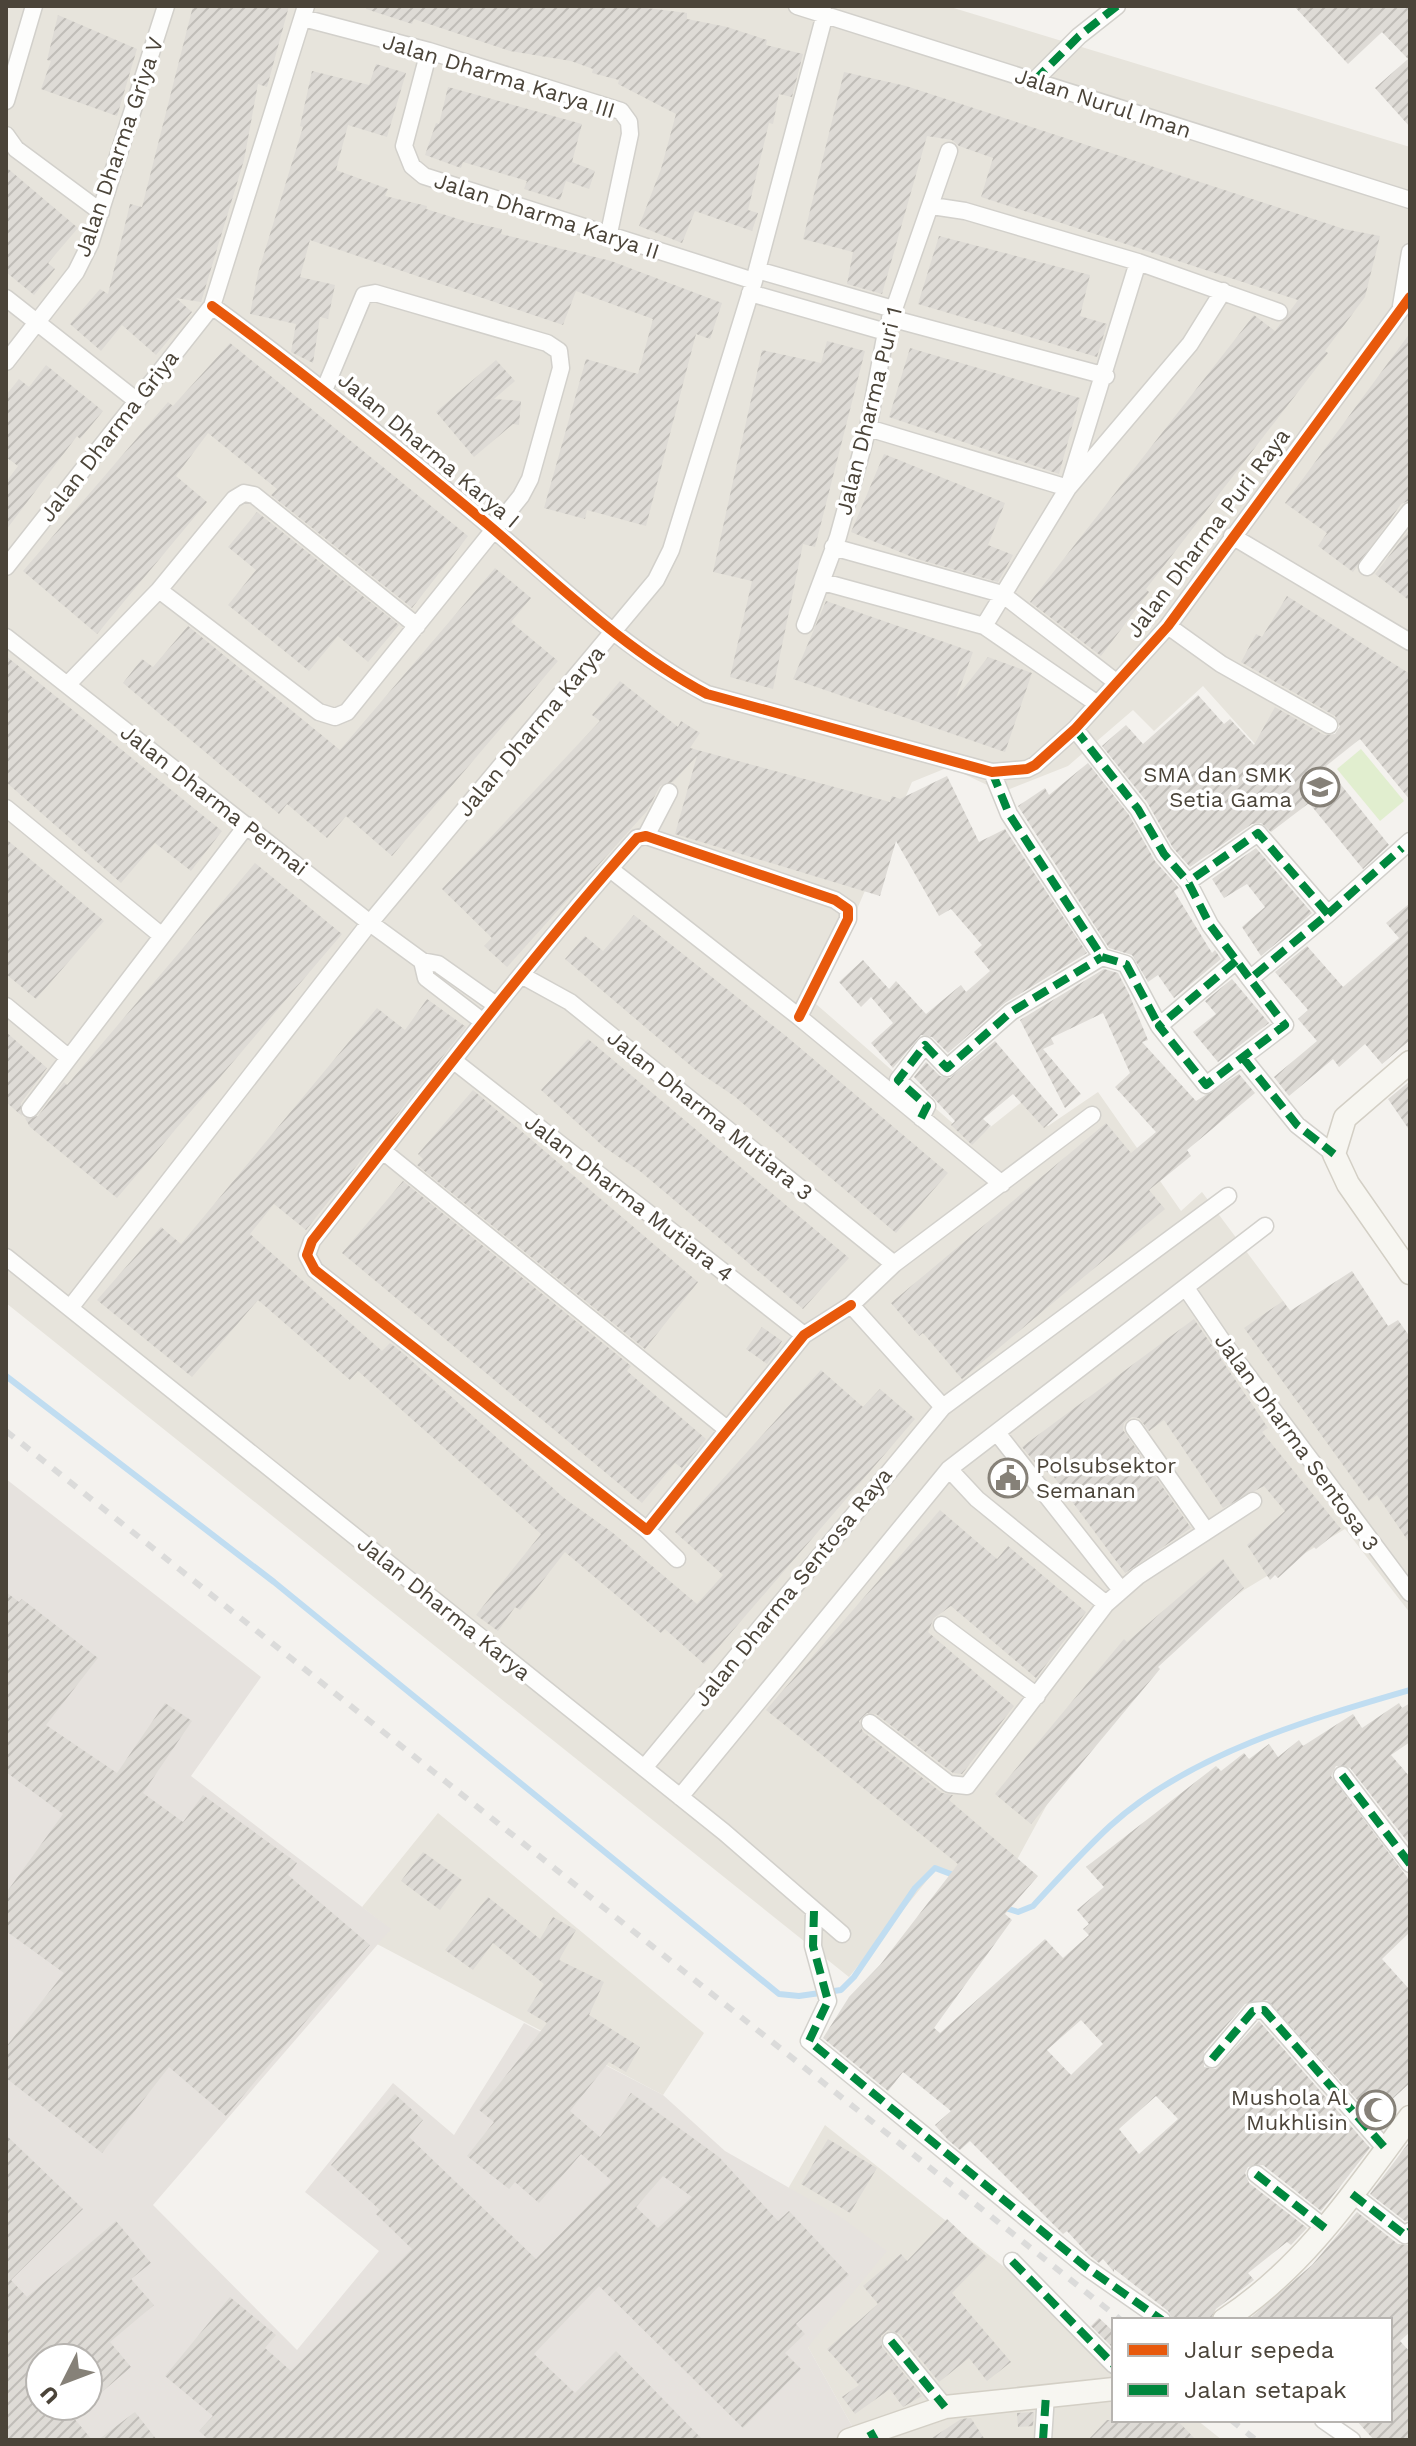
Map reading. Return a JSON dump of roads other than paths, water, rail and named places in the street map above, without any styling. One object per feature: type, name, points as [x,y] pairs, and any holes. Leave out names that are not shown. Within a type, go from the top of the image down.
[{"type":"street","points":[[6,101],[34,6]]},
{"type":"street","name":"Jalan Dharma Griya V","points":[[6,362],[76,272],[101,212],[166,6]]},
{"type":"street","name":"Jalan Nurul Iman","points":[[797,6],[1410,200]]},
{"type":"street","points":[[1034,81],[1079,36],[1117,6]]},
{"type":"street","points":[[212,306],[304,12]]},
{"type":"street","name":"Jalan Dharma Karya III","points":[[304,12],[624,113],[630,134],[609,233]]},
{"type":"street","name":"Jalan Dharma Karya","points":[[70,1308],[370,923],[656,580],[671,550],[753,281],[825,14]]},
{"type":"street","name":"Jalan Dharma Karya II","points":[[429,51],[404,146],[416,170],[428,178],[753,281]]},
{"type":"street","points":[[6,135],[16,149],[101,212]]},
{"type":"street","name":"Jalan Dharma Puri 1","points":[[805,625],[823,582],[868,428],[890,320],[949,151]]},
{"type":"street","points":[[932,206],[965,211],[1138,262],[1279,312]]},
{"type":"street","name":"Jalan Dharma Puri Raya","points":[[613,634],[675,677],[707,694],[992,772],[1027,769],[1075,729],[1168,626],[1406,302],[1410,252]]},
{"type":"street","points":[[1068,488],[1106,376],[1138,262]]},
{"type":"street","points":[[753,281],[890,320]]},
{"type":"street","points":[[753,281],[1106,376]]},
{"type":"street","points":[[984,626],[1068,488],[1190,344],[1223,291]]},
{"type":"street","name":"Jalan Dharma Karya I","points":[[325,388],[356,308],[364,295],[375,293],[547,343],[559,351],[561,368],[530,479],[495,531]]},
{"type":"street","points":[[6,298],[137,401]]},
{"type":"street","name":"Jalan Dharma Karya I","points":[[212,306],[325,388],[613,634]]},
{"type":"street","name":"Jalan Dharma Griya","points":[[6,567],[212,306]]},
{"type":"street","points":[[868,428],[1068,488]]},
{"type":"street","points":[[68,684],[159,590],[234,499],[248,493],[417,626]]},
{"type":"street","points":[[1367,567],[1410,511]]},
{"type":"street","points":[[159,590],[319,712],[335,717],[347,712],[495,531]]},
{"type":"street","points":[[1232,536],[1410,642]]},
{"type":"street","points":[[833,547],[1002,594],[1116,682]]},
{"type":"street","points":[[823,582],[984,626],[1096,703]]},
{"type":"street","points":[[1168,626],[1221,664],[1329,725]]},
{"type":"street","name":"Jalan Dharma Permai","points":[[6,637],[370,923],[422,961],[438,964],[496,1005]]},
{"type":"street","points":[[992,772],[1009,814],[1102,957],[1126,964],[1159,1026],[1207,1085],[1285,1023],[1210,925],[1188,882],[1164,854],[1119,781],[1075,729]]},
{"type":"street","points":[[646,836],[669,792]]},
{"type":"street","points":[[6,808],[162,936]]},
{"type":"street","points":[[30,1109],[247,825]]},
{"type":"street","points":[[1188,882],[1258,833],[1328,914]]},
{"type":"street","points":[[677,1559],[647,1530],[315,1270],[307,1255],[312,1241],[482,1021],[637,838],[646,836],[835,900],[848,909],[848,919],[799,1017]]},
{"type":"street","points":[[1250,979],[1406,845]]},
{"type":"street","points":[[610,869],[799,1017],[1002,1184]]},
{"type":"street","points":[[921,1118],[927,1106],[898,1080],[925,1045],[947,1068],[1011,1012],[1102,957]]},
{"type":"street","name":"Jalan Dharma Permai","points":[[422,961],[426,978],[482,1021]]},
{"type":"street","points":[[1159,1026],[1236,961]]},
{"type":"street","name":"Jalan Dharma Mutiara 3","points":[[521,975],[551,988],[570,1002],[894,1264]]},
{"type":"street","points":[[6,1006],[69,1058]]},
{"type":"street","points":[[1243,1058],[1297,1125],[1334,1154],[1348,1184],[1410,1273]]},
{"type":"street","name":"Jalan Dharma Mutiara 4","points":[[454,1061],[804,1335]]},
{"type":"street","points":[[1334,1154],[1345,1118],[1361,1100],[1410,1062]]},
{"type":"street","points":[[647,1530],[804,1335],[851,1305],[894,1264],[1092,1115]]},
{"type":"street","points":[[383,1151],[728,1430]]},
{"type":"street","name":"Jalan Dharma Sentosa Raya","points":[[644,1768],[943,1407],[1228,1196]]},
{"type":"street","points":[[680,1797],[949,1469],[1265,1226]]},
{"type":"street","name":"Jalan Dharma Karya","points":[[6,1257],[680,1797],[842,1934]]},
{"type":"street","name":"Jalan Dharma Sentosa 3","points":[[1186,1288],[1410,1593]]},
{"type":"street","points":[[851,1305],[943,1407]]},
{"type":"street","points":[[1134,1428],[1205,1529]]},
{"type":"street","points":[[998,1434],[1121,1590]]},
{"type":"street","points":[[949,1469],[977,1499],[1106,1604]]},
{"type":"street","points":[[870,1723],[949,1784],[967,1786],[1106,1604],[1205,1529],[1253,1501]]},
{"type":"street","points":[[942,1625],[1037,1696]]},
{"type":"street","points":[[1342,1775],[1410,1864]]},
{"type":"street","points":[[814,1911],[813,1946],[826,1995],[809,2041],[1086,2267],[1159,2318]]},
{"type":"street","points":[[1212,2059],[1253,2011],[1264,2010],[1386,2149]]},
{"type":"street","points":[[1227,2318],[1278,2278],[1325,2228],[1410,2117]]},
{"type":"street","points":[[1256,2174],[1325,2228]]},
{"type":"street","points":[[1352,2194],[1405,2235],[1410,2231]]},
{"type":"street","points":[[1012,2261],[1112,2363]]},
{"type":"street","points":[[891,2341],[945,2407]]},
{"type":"street","points":[[865,2437],[945,2407],[1112,2389]]},
{"type":"street","points":[[1043,2440],[1046,2395]]},
{"type":"street","points":[[1326,2422],[1352,2440]]},
{"type":"waterway","points":[[6,1376],[274,1582],[779,1994],[799,1996],[841,1990],[854,1977],[915,1888],[935,1868],[956,1876]]},
{"type":"waterway","points":[[1002,1907],[1018,1912],[1033,1906],[1110,1826],[1176,1778],[1252,1742],[1332,1713],[1410,1690]]},
{"type":"railway","points":[[6,1431],[1118,2318]]},
{"type":"railway","points":[[1234,2422],[1256,2440]]},
{"type":"place","name":"SMA dan SMK Setia Gama","points":[[1320,787]]},
{"type":"place","name":"Polsubsektor Semanan","points":[[1008,1478]]},
{"type":"place","name":"Mushola Al Mukhlisin","points":[[1376,2110]]}]
